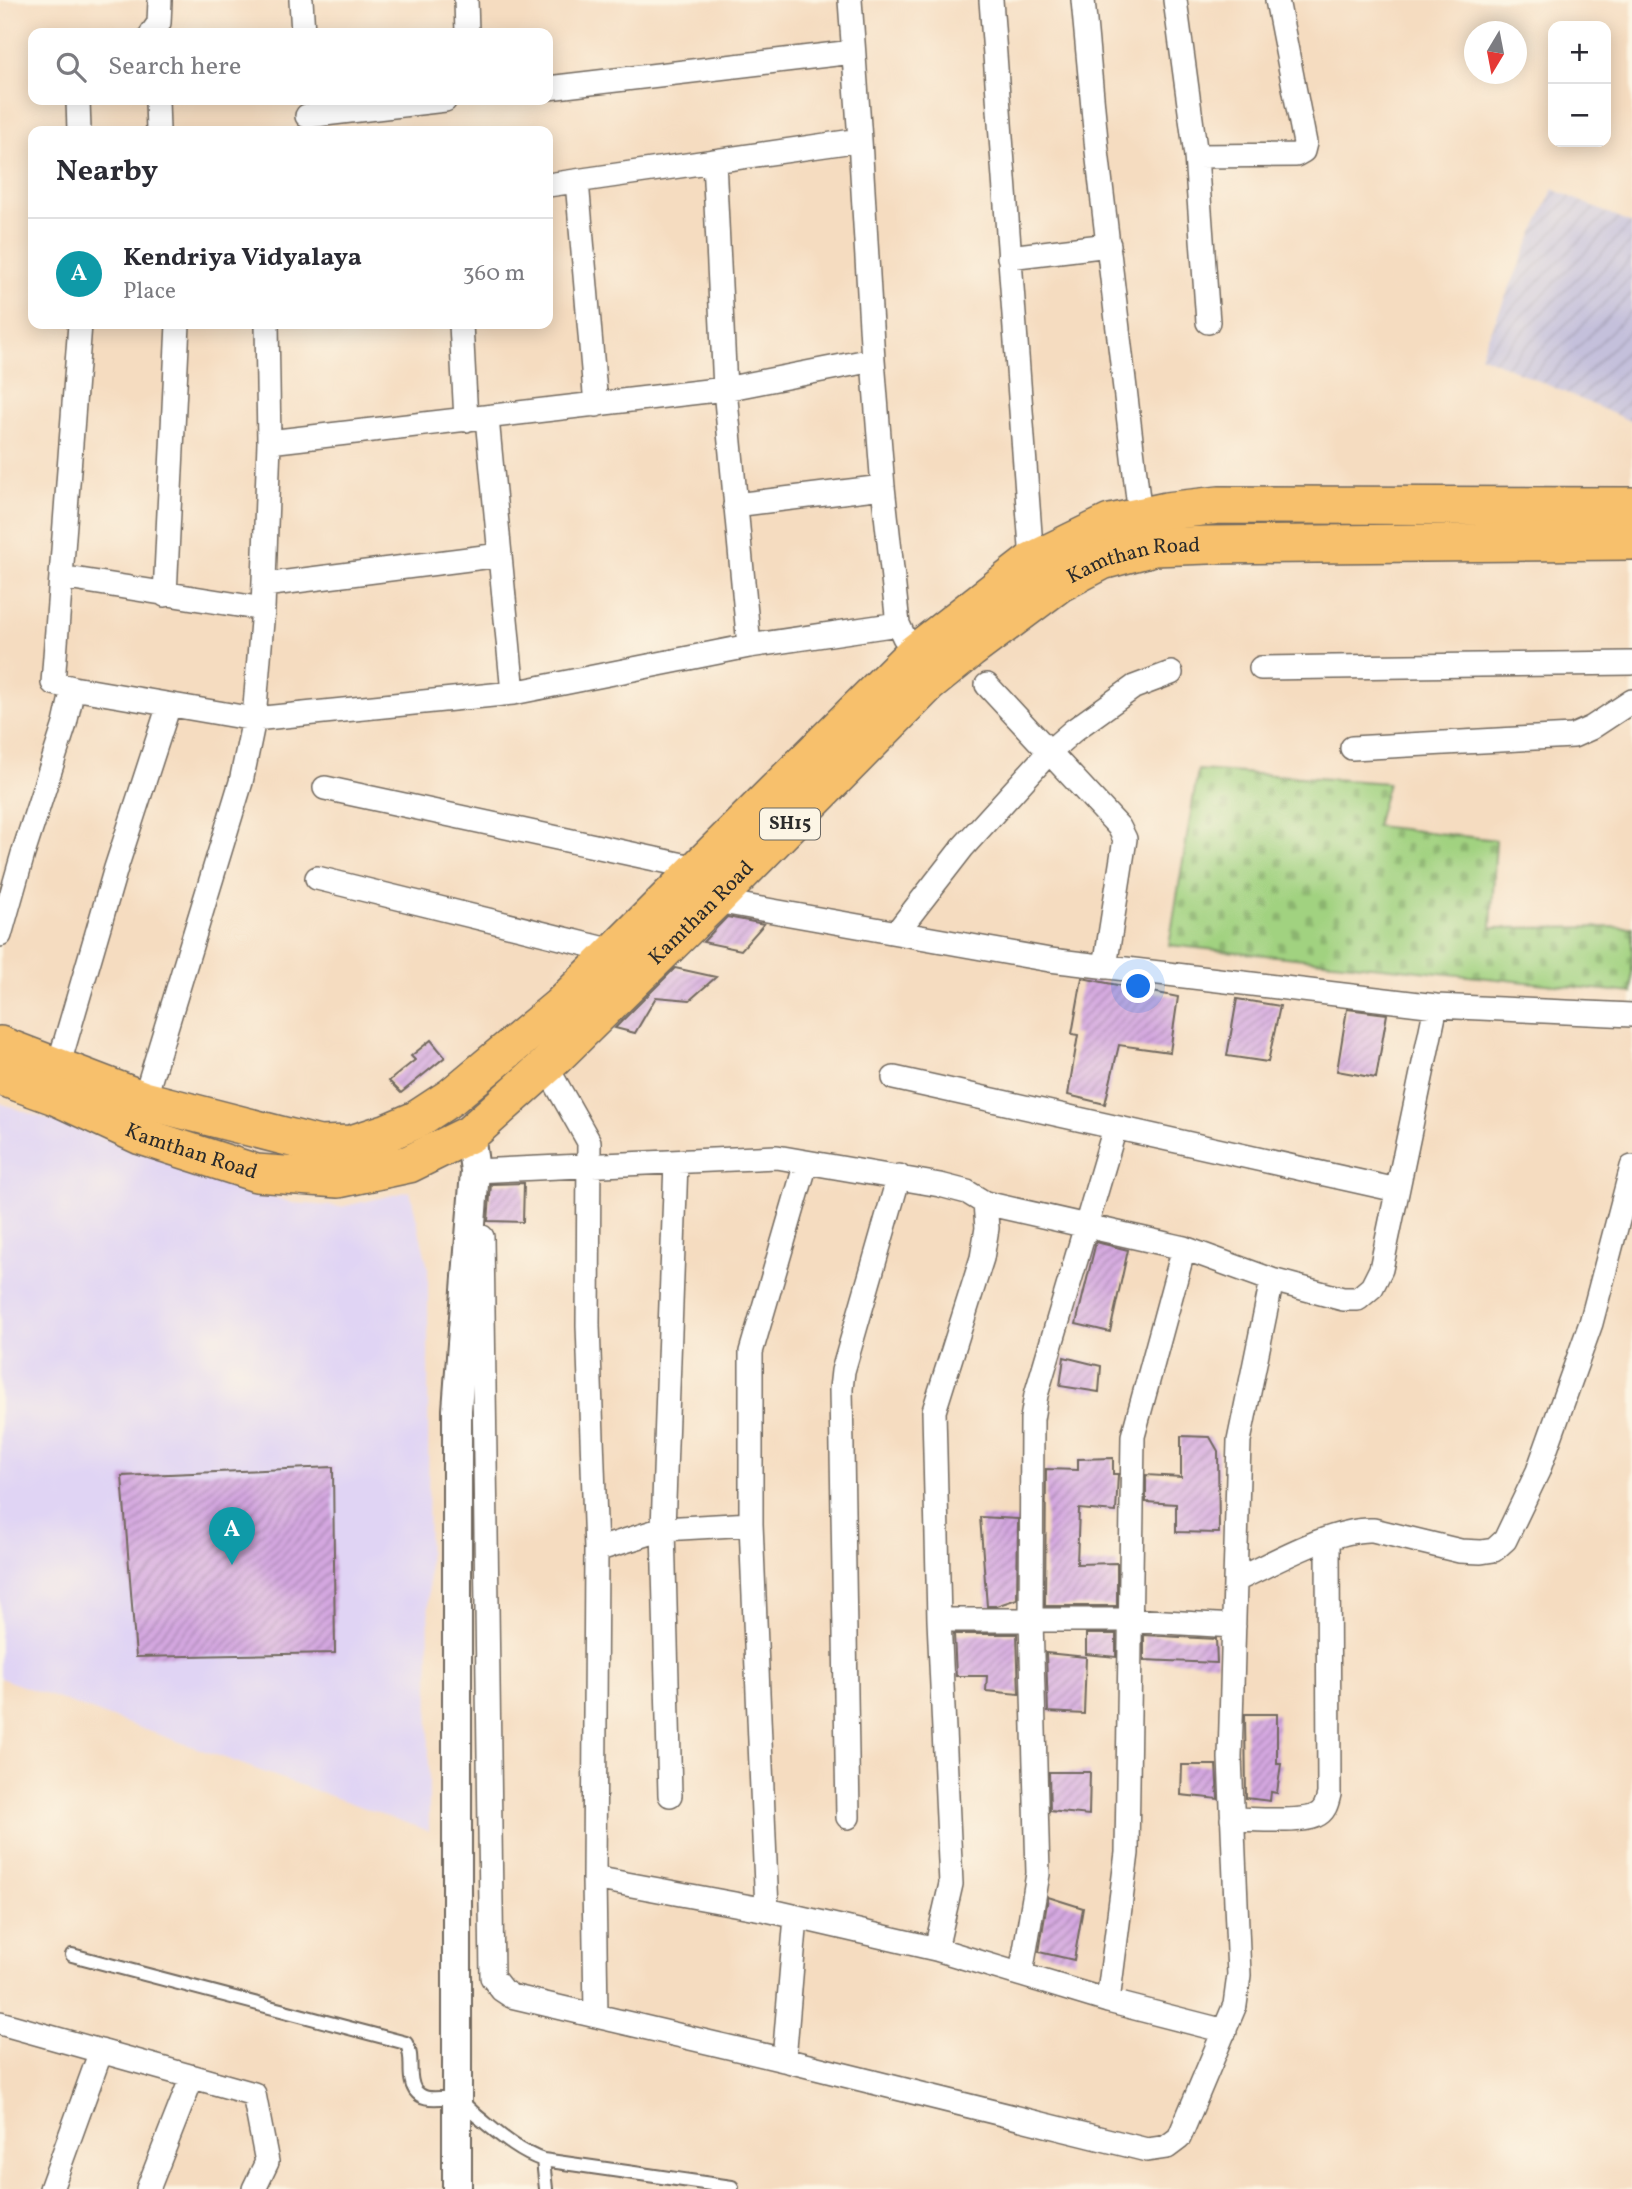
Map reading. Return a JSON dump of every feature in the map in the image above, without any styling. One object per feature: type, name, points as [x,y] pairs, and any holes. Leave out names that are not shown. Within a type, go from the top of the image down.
[{"type":"main road","points":[[1403,543],[1407,504]]},
{"type":"main road","name":"Kamthan Road","points":[[0,1045],[144,1100],[319,1145],[351,1144],[388,1132],[416,1120],[451,1097],[560,1006],[913,654],[1040,576],[1110,523],[1166,511],[1219,505],[1632,506]]},
{"type":"main road","name":"Kamthan Road","points":[[1040,576],[1060,583],[1102,561],[1154,547],[1632,541]]},
{"type":"main road","name":"Kamthan Road","points":[[0,1076],[55,1096],[141,1136],[256,1173],[339,1179],[409,1164],[470,1133],[546,1066],[715,901],[913,654]]},
{"type":"main road","points":[[388,1132],[409,1164]]},
{"type":"street","points":[[156,28],[160,0]]},
{"type":"street","points":[[301,0],[303,28]]},
{"type":"street","points":[[466,0],[467,28]]},
{"type":"street","points":[[80,329],[53,683],[254,719],[513,693],[749,646],[913,654],[883,487],[850,0]]},
{"type":"street","points":[[991,0],[1009,257],[1040,576]]},
{"type":"street","points":[[1083,0],[1097,152],[1140,516]]},
{"type":"street","points":[[1175,0],[1196,156],[1208,322]]},
{"type":"street","points":[[1196,156],[1296,155],[1303,151],[1305,143],[1277,0]]},
{"type":"street","points":[[553,87],[853,52]]},
{"type":"street","points":[[78,105],[79,126]]},
{"type":"street","points":[[157,105],[158,126]]},
{"type":"street","points":[[307,116],[402,105]]},
{"type":"street","points":[[553,184],[860,140]]},
{"type":"street","points":[[714,161],[725,389],[749,646]]},
{"type":"street","points":[[576,181],[596,405]]},
{"type":"street","points":[[1009,257],[1109,245]]},
{"type":"street","points":[[164,595],[178,329]]},
{"type":"street","points":[[144,1100],[241,782],[254,719],[263,609],[269,442],[267,329]]},
{"type":"street","points":[[462,329],[500,555],[513,693]]},
{"type":"street","points":[[269,442],[725,389],[873,360]]},
{"type":"street","points":[[735,505],[883,487]]},
{"type":"street","points":[[264,585],[500,555]]},
{"type":"street","points":[[61,577],[263,609]]},
{"type":"street","points":[[1261,668],[1632,663]]},
{"type":"street","points":[[897,932],[962,847],[1050,751],[1074,730],[1135,687],[1171,673]]},
{"type":"street","points":[[988,685],[1119,827],[1125,839],[1105,967]]},
{"type":"street","points":[[0,935],[23,853],[65,724],[73,688]]},
{"type":"street","points":[[1352,748],[1573,736],[1632,701]]},
{"type":"street","points":[[58,1067],[116,868],[169,705]]},
{"type":"street","points":[[325,788],[696,868]]},
{"type":"street","points":[[317,878],[614,951]]},
{"type":"street","points":[[670,894],[1050,960],[1105,967],[1436,1006],[1632,1015]]},
{"type":"street","points":[[478,1171],[777,1157],[899,1176],[967,1192],[985,1203],[1184,1248],[1272,1280],[1343,1299],[1358,1299],[1372,1287],[1381,1269],[1436,1006]]},
{"type":"street","points":[[546,1066],[589,1142],[588,1325],[596,1550],[596,2016]]},
{"type":"street","points":[[894,1078],[1397,1190]]},
{"type":"street","points":[[1021,1974],[1038,1874],[1031,1620],[1032,1419],[1036,1395],[1115,1128]]},
{"type":"street","points":[[470,1133],[478,1171],[492,1977],[502,1990],[511,1996],[1147,2150],[1167,2147],[1179,2138],[1235,2005],[1239,1975],[1230,1758],[1240,1432],[1272,1280]]},
{"type":"street","points":[[670,1795],[663,1529],[676,1163]]},
{"type":"street","points":[[767,1910],[751,1524],[751,1352],[806,1163]]},
{"type":"street","points":[[1236,1580],[1295,1552],[1358,1529],[1373,1530],[1460,1551],[1481,1552],[1494,1549],[1505,1540],[1538,1471],[1591,1323],[1632,1167]]},
{"type":"street","points":[[457,2189],[457,1410],[478,1171]]},
{"type":"street","points":[[848,1817],[841,1389],[843,1371],[899,1176]]},
{"type":"street","points":[[936,1949],[951,1884],[939,1620],[934,1410],[982,1258],[987,1228],[985,1203]]},
{"type":"street","points":[[1108,2001],[1127,1853],[1133,1436],[1184,1248]]},
{"type":"street","points":[[596,1550],[663,1529],[751,1524]]},
{"type":"street","points":[[1233,1819],[1315,1816],[1325,1808],[1329,1794],[1328,1539]]},
{"type":"street","points":[[939,1620],[1130,1620],[1234,1626]]},
{"type":"street","points":[[594,1878],[767,1910],[936,1949],[1108,2001],[1224,2031]]},
{"type":"street","points":[[783,2060],[796,1917]]},
{"type":"street","points":[[0,2023],[254,2094],[267,2162],[254,2189]]},
{"type":"street","points":[[51,2189],[101,2051]]},
{"type":"street","points":[[148,2189],[192,2077]]},
{"type":"lane","points":[[72,1955],[407,2043],[412,2082],[417,2092],[427,2098],[457,2099],[513,2145],[543,2160],[732,2187]]},
{"type":"lane","points":[[543,2160],[546,2189]]},
{"type":"shaded area","points":[[1553,189],[1632,224],[1632,422],[1480,355]]},
{"type":"shaded area","points":[[0,1103],[292,1203],[341,1207],[410,1191],[428,1268],[429,1831],[0,1678]]},
{"type":"green space","points":[[1198,770],[1388,783],[1376,826],[1496,840],[1491,928],[1632,927],[1632,993],[1169,945]]},
{"type":"building","points":[[727,917],[764,924],[741,950],[703,942]]},
{"type":"building","points":[[675,968],[716,977],[690,1000],[656,997],[635,1033],[615,1028]]},
{"type":"building","points":[[1082,978],[1178,997],[1170,1052],[1119,1045],[1105,1104],[1068,1095],[1078,1035],[1072,1034]]},
{"type":"building","points":[[1237,999],[1280,1006],[1268,1062],[1227,1056]]},
{"type":"building","points":[[1347,1009],[1387,1014],[1376,1078],[1337,1071]]},
{"type":"building","points":[[431,1040],[445,1057],[401,1093],[389,1081],[415,1060],[411,1056]]},
{"type":"building","points":[[524,1183],[523,1222],[488,1221],[491,1184]]},
{"type":"building","points":[[1096,1242],[1128,1250],[1110,1332],[1076,1324]]},
{"type":"building","points":[[1064,1357],[1101,1366],[1099,1392],[1060,1386]]},
{"type":"building","points":[[1181,1436],[1210,1437],[1218,1451],[1219,1533],[1176,1532],[1176,1504],[1146,1502],[1146,1475],[1181,1477]]},
{"type":"building","points":[[1113,1458],[1113,1474],[1118,1474],[1116,1512],[1079,1509],[1077,1564],[1117,1563],[1117,1606],[1045,1606],[1046,1469],[1078,1470],[1078,1459]]},
{"type":"building","points":[[333,1467],[335,1653],[136,1657],[122,1476]]},
{"type":"building","points":[[980,1517],[1018,1519],[1017,1599],[996,1606],[987,1606]]},
{"type":"building","points":[[954,1634],[1017,1634],[1019,1694],[986,1691],[987,1676],[956,1676]]},
{"type":"building","points":[[1086,1634],[1116,1634],[1116,1657],[1086,1654]]},
{"type":"building","points":[[1144,1635],[1216,1639],[1217,1663],[1144,1660]]},
{"type":"building","points":[[1046,1653],[1086,1657],[1084,1714],[1048,1712]]},
{"type":"building","points":[[1245,1714],[1277,1714],[1277,1764],[1281,1764],[1277,1793],[1271,1792],[1270,1801],[1246,1798]]},
{"type":"building","points":[[1182,1765],[1216,1765],[1218,1799],[1181,1795]]},
{"type":"building","points":[[1049,1772],[1090,1772],[1089,1815],[1050,1811]]},
{"type":"building","points":[[1048,1897],[1083,1908],[1074,1960],[1039,1952]]},
{"type":"place","name":"Kendriya Vidyalaya","points":[[232,1565]]}]
